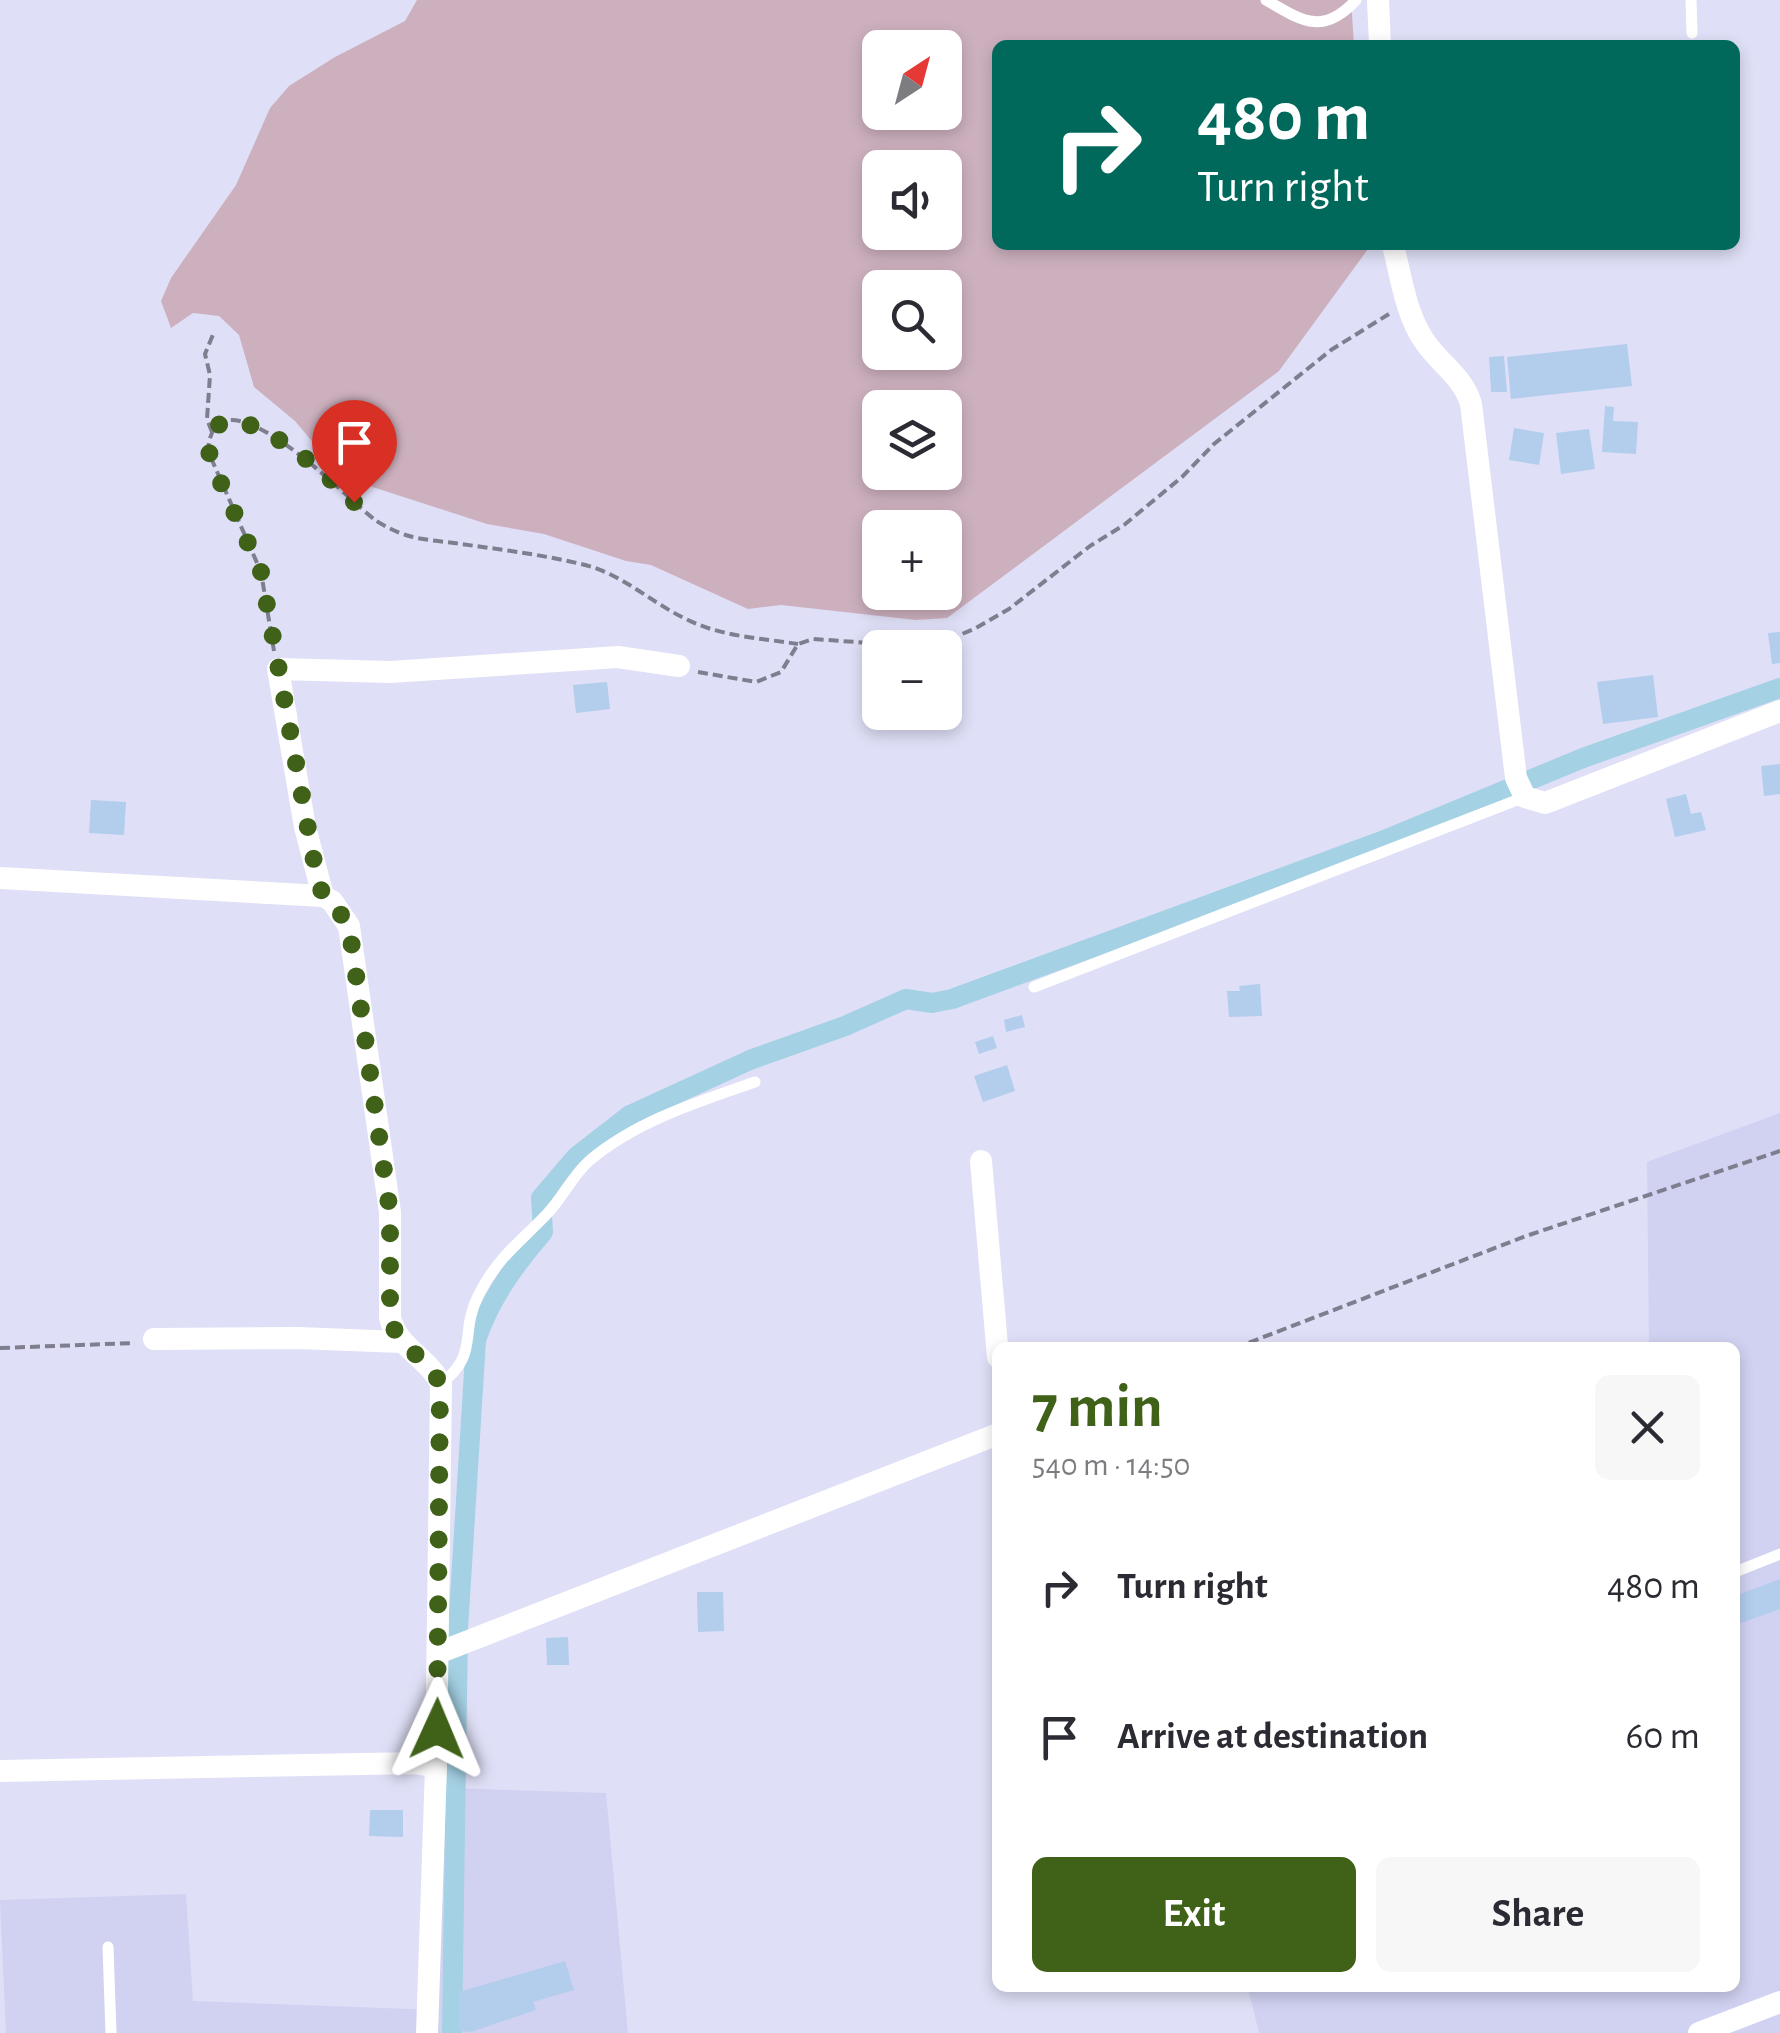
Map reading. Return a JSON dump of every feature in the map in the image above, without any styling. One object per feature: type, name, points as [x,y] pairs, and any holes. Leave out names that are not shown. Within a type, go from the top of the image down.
[{"type":"street","points":[[1378,0],[1380,40]]},
{"type":"street","points":[[1394,250],[1409,306],[1423,340],[1457,375],[1471,404],[1521,789],[1545,803],[1780,711]]},
{"type":"street","points":[[323,896],[306,827],[278,668],[390,672],[618,657],[679,666]]},
{"type":"street","points":[[0,878],[323,896],[349,926],[390,1212],[392,1330],[426,1362],[440,1384],[436,1767],[427,2033]]},
{"type":"street","points":[[981,1161],[997,1342]]},
{"type":"street","points":[[154,1339],[402,1342]]},
{"type":"street","points":[[438,1653],[992,1436]]},
{"type":"street","points":[[0,1770],[416,1764],[436,1767]]},
{"type":"street","points":[[1699,2033],[1780,2002]]},
{"type":"lane","points":[[1266,0],[1301,20],[1319,23],[1341,16],[1356,0]]},
{"type":"lane","points":[[1691,0],[1692,33]]},
{"type":"lane","points":[[1034,986],[1521,789]]},
{"type":"lane","points":[[440,1384],[465,1359],[469,1318],[504,1253],[548,1214],[587,1162],[630,1132],[691,1104],[755,1082]]},
{"type":"lane","points":[[1740,1570],[1780,1554]]},
{"type":"lane","points":[[108,1947],[112,2033]]},
{"type":"path","points":[[212,432],[232,420],[261,429],[335,483],[376,521],[408,536],[582,564],[640,590],[693,623],[745,638],[798,644],[814,639],[870,643],[956,637],[994,618],[1142,510],[1182,478],[1214,444],[1331,350],[1384,316],[1409,306]]},
{"type":"path","points":[[214,332],[205,354],[210,375],[207,419],[212,432],[208,451],[261,572],[278,668]]},
{"type":"path","points":[[679,666],[756,682],[781,672],[798,644]]},
{"type":"path","points":[[1250,1342],[1526,1236],[1780,1150]]},
{"type":"path","points":[[0,1348],[124,1345],[154,1339]]},
{"type":"shaded area","points":[[417,0],[1351,0],[1354,40],[992,40],[992,250],[1367,250],[1279,371],[962,607],[962,510],[862,510],[862,610],[958,610],[947,618],[916,620],[781,605],[748,609],[651,565],[626,561],[544,534],[487,524],[354,481],[332,465],[295,421],[254,387],[239,335],[219,316],[193,313],[171,328],[161,301],[171,278],[236,185],[270,108],[289,86],[405,21]]},
{"type":"shaded area","points":[[1780,1113],[1780,2033],[1259,2033],[1249,1992],[1740,1992],[1740,1342],[1649,1342],[1647,1162]]},
{"type":"shaded area","points":[[446,1788],[606,1793],[628,2033],[6,2033],[0,1900],[186,1894],[193,2001],[438,2010]]},
{"type":"building","points":[[1627,344],[1632,386],[1511,399],[1507,357]]},
{"type":"building","points":[[1504,356],[1507,392],[1491,392],[1489,357]]},
{"type":"building","points":[[1605,406],[1614,407],[1613,421],[1638,422],[1636,454],[1602,452]]},
{"type":"building","points":[[1514,428],[1544,433],[1539,465],[1509,460]]},
{"type":"building","points":[[1589,429],[1595,469],[1561,474],[1556,433]]},
{"type":"building","points":[[1780,632],[1780,663],[1772,664],[1768,633]]},
{"type":"building","points":[[1653,675],[1658,717],[1603,724],[1597,682]]},
{"type":"building","points":[[607,682],[610,709],[576,713],[573,685]]},
{"type":"building","points":[[1780,764],[1780,794],[1764,796],[1761,766]]},
{"type":"building","points":[[1686,794],[1691,814],[1701,812],[1706,830],[1675,837],[1666,799]]},
{"type":"building","points":[[91,800],[126,802],[124,835],[89,833]]},
{"type":"building","points":[[1260,984],[1262,1016],[1229,1017],[1227,991]]},
{"type":"building","points":[[1022,1015],[1025,1027],[1006,1032],[1004,1020]]},
{"type":"building","points":[[993,1036],[997,1048],[979,1054],[975,1042]]},
{"type":"building","points":[[1007,1065],[1015,1091],[983,1102],[974,1076]]},
{"type":"building","points":[[1780,1579],[1780,1609],[1741,1623],[1740,1594]]},
{"type":"building","points":[[697,1592],[723,1592],[724,1631],[698,1632]]},
{"type":"building","points":[[568,1637],[569,1665],[547,1665],[546,1638]]},
{"type":"building","points":[[370,1810],[403,1810],[403,1837],[369,1836]]},
{"type":"building","points":[[565,1961],[574,1990],[533,2002],[536,2010],[471,2032],[459,2031],[459,1992]]},
{"type":"waterway","points":[[452,2033],[458,1629],[476,1340],[504,1283],[543,1232],[541,1198],[576,1157],[630,1115],[750,1060],[906,999],[932,1003],[952,999],[1382,841],[1583,758],[1780,688]]},
{"type":"route","points":[[354,502],[335,483],[261,429],[232,420],[212,432],[208,451],[212,463],[261,572],[316,872],[323,896],[341,912],[349,926],[380,1121],[390,1212],[392,1330],[435,1372],[440,1384],[437,1729]]}]
